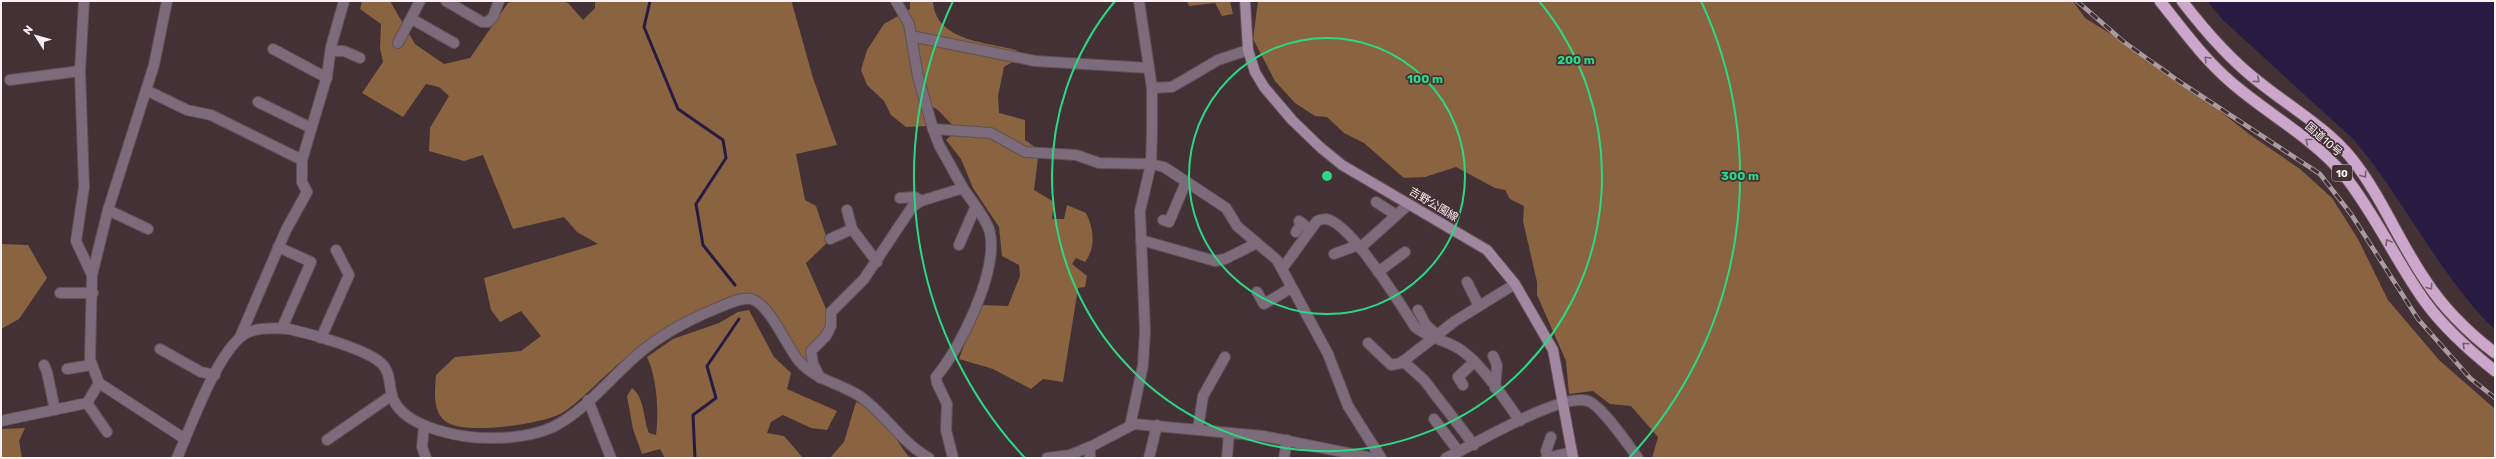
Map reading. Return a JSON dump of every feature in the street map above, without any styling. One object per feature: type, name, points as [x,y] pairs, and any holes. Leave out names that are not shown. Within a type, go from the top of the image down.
[{"type":"highway","name":"国道10号","points":[[2160,1],[2205,58],[2219,72],[2312,144],[2339,170],[2364,202],[2411,279],[2440,321],[2495,371]]},
{"type":"highway","name":"国道10号","points":[[2182,1],[2205,30],[2237,63],[2331,138],[2352,159],[2371,185],[2415,264],[2439,300],[2453,315],[2495,353]]},
{"type":"main road","name":"吉野公園線","points":[[1245,1],[1248,50],[1255,72],[1264,88],[1320,147],[1342,165],[1487,250],[1515,284],[1552,350],[1573,455]]},
{"type":"street","points":[[84,1],[80,71],[84,187],[76,241],[92,275]]},
{"type":"street","points":[[167,1],[146,90],[108,210],[92,275],[91,365],[99,383],[185,439]]},
{"type":"street","points":[[177,458],[215,375],[232,346],[240,337],[278,247],[307,192],[302,182],[302,160],[326,78],[331,51],[344,1]]},
{"type":"street","points":[[398,42],[412,19],[420,1]]},
{"type":"street","points":[[446,1],[482,22],[488,22],[499,1]]},
{"type":"street","points":[[896,1],[909,24],[918,78],[939,145],[990,232],[991,265],[963,338],[936,377],[937,383],[947,404],[946,430],[953,458]]},
{"type":"street","points":[[1130,426],[1143,365],[1145,331],[1140,211],[1151,164],[1152,88],[1139,1]]},
{"type":"street","points":[[412,19],[454,43]]},
{"type":"street","points":[[911,36],[1035,61],[1149,68]]},
{"type":"street","points":[[273,49],[326,78]]},
{"type":"street","points":[[1152,88],[1172,87],[1218,60],[1248,50]]},
{"type":"street","points":[[331,51],[344,51],[360,58]]},
{"type":"street","points":[[10,80],[80,71]]},
{"type":"street","points":[[146,90],[187,110],[211,114],[302,160]]},
{"type":"street","points":[[258,102],[312,128]]},
{"type":"street","points":[[933,129],[991,134],[1025,152],[1076,155],[1099,163],[1151,164],[1164,167],[1226,208],[1237,226],[1277,260],[1328,354],[1348,406],[1381,458]]},
{"type":"street","points":[[1164,220],[1169,222],[1186,182]]},
{"type":"street","points":[[820,378],[813,364],[811,351],[831,326],[831,312],[864,279],[877,262],[912,207],[920,201],[963,188]]},
{"type":"street","points":[[900,198],[915,197],[920,201]]},
{"type":"street","points":[[1376,202],[1396,215]]},
{"type":"street","points":[[1334,254],[1359,246],[1409,204]]},
{"type":"street","points":[[958,245],[975,208]]},
{"type":"street","points":[[108,210],[148,229]]},
{"type":"street","points":[[847,210],[852,229],[877,262]]},
{"type":"street","points":[[1296,232],[1303,224],[1326,219],[1336,224],[1359,246],[1415,327],[1457,347],[1474,362],[1520,421]]},
{"type":"street","points":[[1282,269],[1303,224]]},
{"type":"street","points":[[830,239],[852,229]]},
{"type":"street","points":[[1141,240],[1215,261],[1225,259],[1257,243]]},
{"type":"street","points":[[278,247],[311,262],[282,328]]},
{"type":"street","points":[[321,338],[349,275],[336,250]]},
{"type":"street","points":[[1378,272],[1405,252]]},
{"type":"street","points":[[1467,282],[1479,306]]},
{"type":"street","points":[[1368,343],[1391,365],[1404,361],[1434,336],[1515,284]]},
{"type":"street","points":[[1257,292],[1264,304],[1291,288]]},
{"type":"street","points":[[60,292],[93,293]]},
{"type":"street","points":[[240,337],[250,332],[282,328],[321,338],[373,357],[383,365],[389,376],[392,395],[402,413],[424,427],[476,437],[494,438],[521,436],[553,426],[588,400],[647,346],[707,312],[734,302],[750,299],[758,303],[768,313],[783,339],[804,367],[820,378],[862,398],[899,434],[929,458]]},
{"type":"street","points":[[1418,310],[1434,336]]},
{"type":"street","points":[[160,349],[202,372],[215,375]]},
{"type":"street","points":[[1493,356],[1497,365],[1495,388]]},
{"type":"street","points":[[1198,429],[1204,396],[1224,357]]},
{"type":"street","points":[[1404,361],[1424,380],[1474,445]]},
{"type":"street","points":[[1463,385],[1458,377],[1474,362]]},
{"type":"street","points":[[67,369],[91,365]]},
{"type":"street","points":[[44,366],[47,372],[55,410]]},
{"type":"street","points":[[1,421],[87,403],[99,383]]},
{"type":"street","points":[[327,440],[392,395]]},
{"type":"street","points":[[588,400],[611,458]]},
{"type":"street","points":[[1446,458],[1562,402],[1579,400],[1590,401],[1612,424],[1638,458]]},
{"type":"street","points":[[87,403],[107,432]]},
{"type":"street","points":[[1434,419],[1459,452]]},
{"type":"street","points":[[1046,458],[1070,455],[1134,424],[1198,429],[1287,440],[1372,458]]},
{"type":"street","points":[[1149,458],[1157,426]]},
{"type":"street","points":[[424,427],[422,447],[426,458]]},
{"type":"street","points":[[1227,458],[1229,433]]},
{"type":"street","points":[[1551,437],[1546,451],[1547,458],[1573,455]]},
{"type":"street","points":[[1284,458],[1287,440]]},
{"type":"street","points":[[1090,446],[1090,458]]},
{"type":"shaded area","points":[[362,1],[390,1],[415,44],[444,64],[470,58],[508,3],[513,1],[562,1],[568,3],[583,20],[595,8],[595,1],[794,1],[792,3],[813,78],[837,145],[796,154],[805,200],[816,206],[828,242],[806,263],[830,318],[810,364],[805,361],[780,323],[764,303],[751,294],[737,295],[700,310],[640,347],[607,374],[576,403],[562,413],[538,421],[503,427],[468,428],[454,425],[445,421],[438,412],[436,406],[436,375],[455,357],[521,351],[541,336],[521,311],[500,322],[491,310],[484,278],[598,244],[577,232],[564,217],[513,229],[483,155],[464,161],[429,151],[430,128],[449,96],[439,87],[426,84],[403,117],[362,93],[383,62],[380,48],[381,24],[360,9]]},
{"type":"shaded area","points":[[910,1],[933,1],[936,14],[943,24],[952,32],[964,38],[1016,50],[1021,57],[1004,67],[998,96],[999,113],[1025,120],[1025,140],[1039,150],[1034,190],[1054,202],[1052,219],[1064,219],[1067,205],[1086,213],[1089,219],[1093,238],[1089,257],[1085,262],[1076,258],[1072,264],[1087,276],[1085,287],[1078,288],[1063,382],[1043,379],[1031,389],[993,369],[959,359],[979,305],[1008,306],[1020,276],[1019,265],[1002,256],[999,227],[973,188],[961,159],[946,140],[957,130],[938,110],[929,105],[927,126],[906,127],[891,115],[884,101],[867,85],[861,70],[867,50],[884,24],[910,9]]},
{"type":"shaded area","points":[[1187,1],[1230,1],[1233,14],[1222,16],[1215,3],[1189,6]]},
{"type":"shaded area","points":[[1258,1],[2073,1],[2085,18],[2164,67],[2249,134],[2300,169],[2332,198],[2358,239],[2388,300],[2439,360],[2495,409],[2495,458],[1652,458],[1658,437],[1631,406],[1610,404],[1593,391],[1569,394],[1566,361],[1537,295],[1537,282],[1523,221],[1524,206],[1510,199],[1505,190],[1495,188],[1456,167],[1425,177],[1404,178],[1364,143],[1344,133],[1327,117],[1315,116],[1295,103],[1275,81],[1253,39]]},
{"type":"shaded area","points":[[2207,1],[2495,1],[2495,330],[2456,285],[2390,187],[2354,140],[2224,21]]},
{"type":"shaded area","points":[[1,244],[28,245],[47,278],[19,319],[1,329]]},
{"type":"shaded area","points":[[749,310],[774,357],[791,373],[787,389],[837,411],[827,430],[811,428],[783,415],[771,422],[767,433],[784,436],[803,458],[665,458],[660,449],[642,454],[633,429],[627,396],[632,388],[636,392],[642,403],[649,433],[656,435],[657,416],[655,385],[647,357],[673,339],[719,323],[738,312]]},
{"type":"shaded area","points":[[856,402],[876,412],[888,426],[910,458],[830,458],[844,442]]},
{"type":"shaded area","points":[[25,428],[19,441],[22,458],[1,458],[1,429]]},
{"type":"waterway","points":[[650,1],[644,27],[678,109],[723,140],[726,158],[696,204],[703,245],[735,285]]},
{"type":"waterway","points":[[695,458],[693,415],[716,398],[707,366],[739,319]]},
{"type":"railway","points":[[2077,1],[2124,42],[2177,80],[2320,174],[2351,214],[2418,319],[2470,378],[2495,398]]}]
